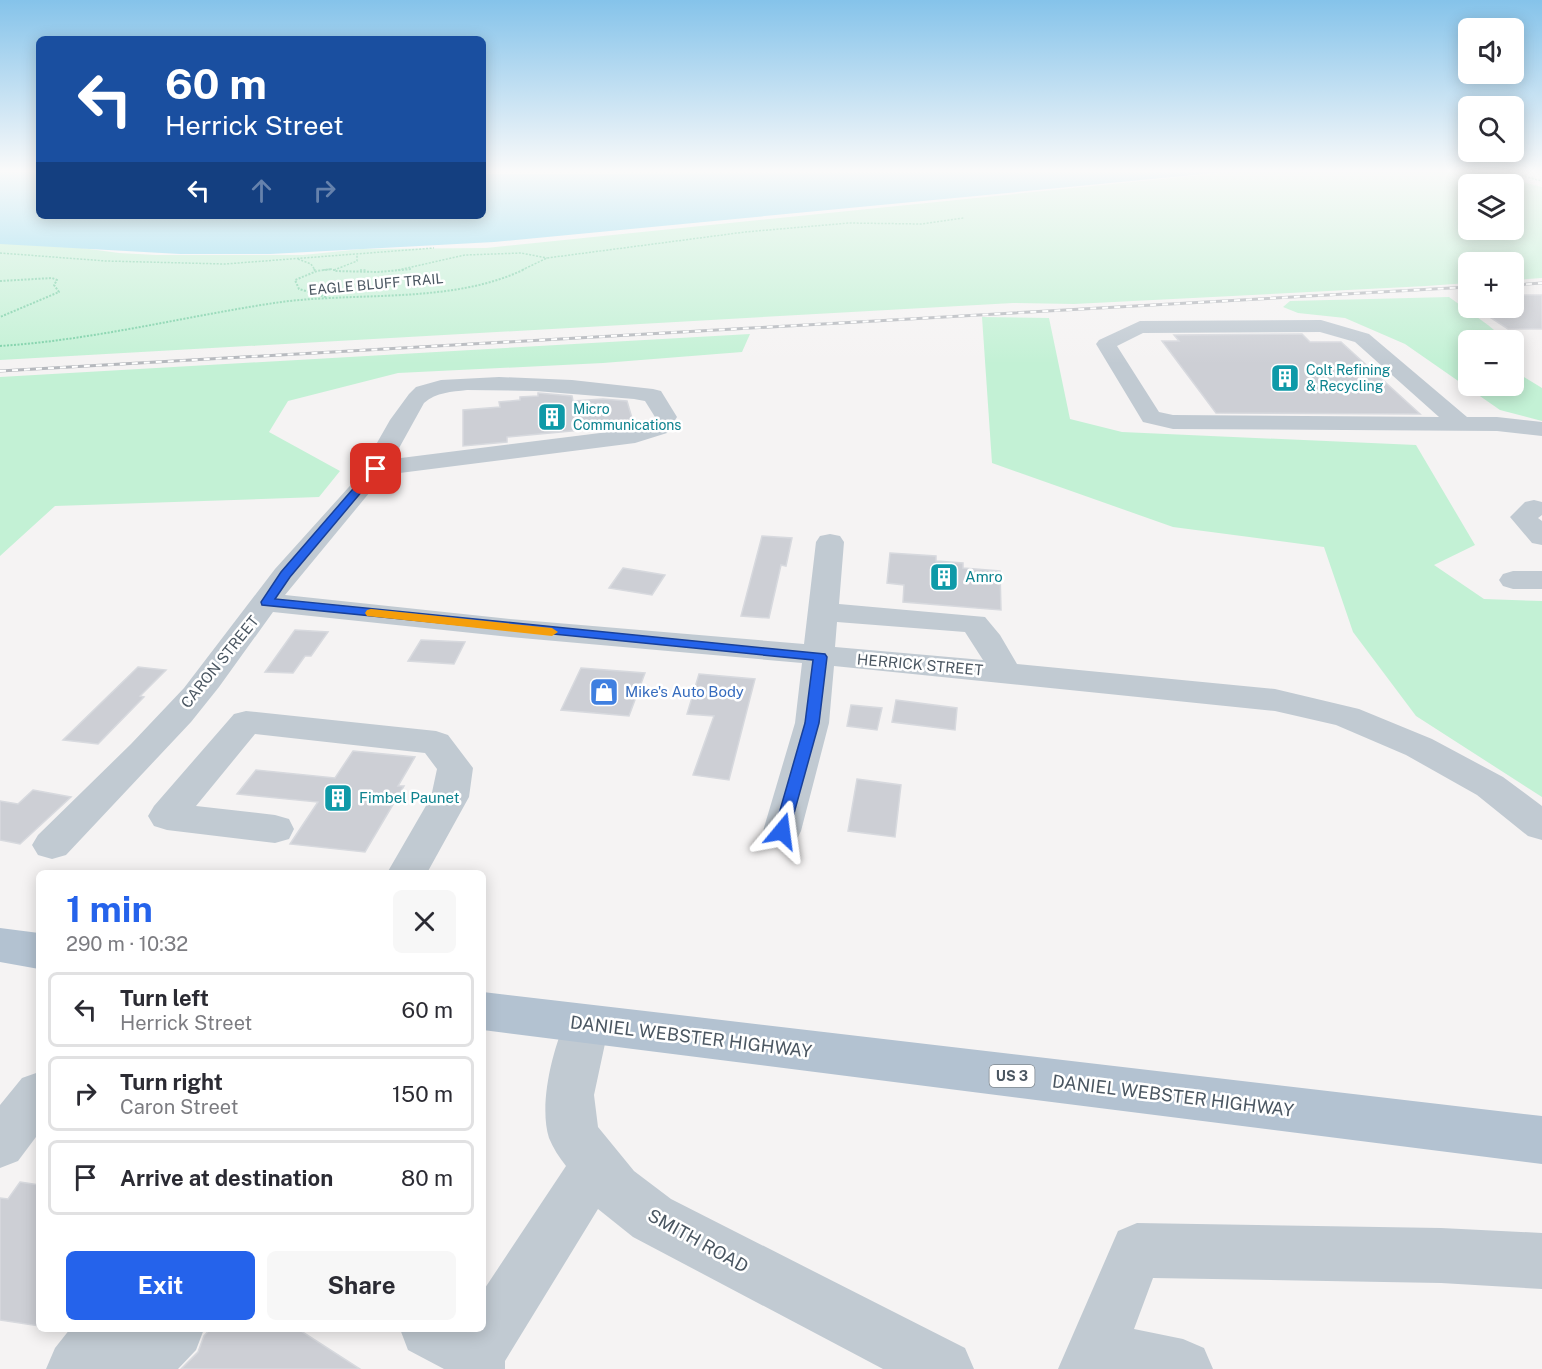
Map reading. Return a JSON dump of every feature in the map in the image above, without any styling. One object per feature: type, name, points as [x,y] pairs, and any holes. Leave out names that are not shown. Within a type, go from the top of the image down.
[{"type":"main road","points":[[0,945],[36,951]]},
{"type":"main road","name":"DANIEL WEBSTER HIGHWAY","points":[[486,1011],[1542,1140]]},
{"type":"street","points":[[1460,423],[1362,338],[1335,329],[1321,326],[1140,327],[1106,344],[1151,417],[1173,422],[1460,423],[1542,429]]},
{"type":"street","name":"CARON STREET","points":[[52,845],[195,696],[285,575],[376,469],[417,398],[424,391],[469,383],[625,390],[653,396],[666,417],[659,428],[635,436],[376,469]]},
{"type":"street","points":[[1534,507],[1523,517],[1542,537]]},
{"type":"street","points":[[782,831],[812,723],[830,542]]},
{"type":"street","points":[[1513,580],[1542,580]]},
{"type":"street","name":"HERRICK STREET","points":[[267,602],[1275,700],[1347,717],[1419,747],[1490,786],[1542,826]]},
{"type":"street","points":[[824,612],[974,624],[989,642],[1006,673]]},
{"type":"street","points":[[274,829],[167,816],[246,722],[436,742],[455,768],[450,797],[409,870]]},
{"type":"street","name":"SMITH ROAD","points":[[586,1025],[570,1095],[574,1136],[615,1189],[652,1218],[944,1369]]},
{"type":"street","points":[[0,1144],[36,1098]]},
{"type":"street","points":[[486,1316],[596,1166]]},
{"type":"street","points":[[1183,1369],[1092,1360],[1137,1250],[1214,1254],[1471,1256],[1542,1261]]},
{"type":"street","points":[[76,1369],[104,1332]]},
{"type":"street","points":[[139,1369],[172,1332]]},
{"type":"street","points":[[460,1351],[474,1332]]},
{"type":"path","name":"EAGLE BLUFF TRAIL","points":[[0,346],[98,335],[275,303],[486,284],[534,266],[547,258],[716,236]]},
{"type":"path","points":[[0,253],[167,264],[232,264],[434,248]]},
{"type":"path","points":[[357,255],[357,261],[333,269],[334,271],[378,272],[411,269],[465,255],[521,253],[547,258]]},
{"type":"path","points":[[293,258],[311,264],[316,272]]},
{"type":"path","points":[[332,269],[317,271],[295,280],[299,289],[332,298]]},
{"type":"path","points":[[0,281],[52,278],[57,280],[54,285],[59,292],[0,317]]},
{"type":"green space","points":[[605,236],[1458,236],[1458,240],[1524,240],[1524,236],[1542,236],[1542,278],[1524,279],[1524,252],[1458,252],[1458,284],[1074,304],[1013,303],[0,360],[0,237],[119,253],[303,255],[362,249],[486,248]]},
{"type":"green space","points":[[1449,297],[1458,303],[1458,318],[1478,318],[1494,330],[1458,330],[1458,381],[1405,344],[1345,318],[1298,313],[1283,307],[1290,301]]},
{"type":"green space","points":[[982,317],[1049,318],[1070,419],[1122,432],[1416,445],[1475,545],[1434,565],[1484,599],[1542,601],[1542,797],[1416,716],[1353,632],[1324,547],[1173,527],[992,463]]},
{"type":"green space","points":[[750,334],[742,352],[603,363],[398,373],[288,401],[269,432],[340,471],[319,497],[55,506],[0,556],[0,377]]},
{"type":"green space","points":[[1524,377],[1542,388],[1542,421],[1500,410],[1480,396],[1524,396]]},
{"type":"water","points":[[0,236],[558,236],[494,242],[270,254],[180,254],[0,244]]},
{"type":"building","points":[[1524,295],[1542,295],[1542,329],[1508,329],[1491,318],[1524,318]]},
{"type":"building","name":"Colt Refining & Recycling","points":[[1302,334],[1310,342],[1341,342],[1420,414],[1216,413],[1162,341],[1179,341],[1174,335]]},
{"type":"building","name":"Micro Communications","points":[[538,393],[572,396],[573,401],[603,399],[627,401],[634,425],[507,437],[507,442],[463,446],[463,410],[500,407],[499,402],[538,396]]},
{"type":"building","points":[[762,536],[792,538],[786,566],[781,565],[769,618],[741,616]]},
{"type":"building","name":"Amro","points":[[890,553],[936,556],[936,561],[963,563],[963,568],[1000,571],[1001,610],[903,602],[904,585],[887,583]]},
{"type":"building","points":[[623,568],[665,575],[652,595],[609,588]]},
{"type":"building","points":[[295,630],[328,632],[311,656],[305,656],[293,673],[265,672]]},
{"type":"building","points":[[421,640],[465,642],[454,664],[408,661]]},
{"type":"building","points":[[138,667],[166,670],[140,696],[144,697],[98,744],[63,740]]},
{"type":"building","name":"Mike's Auto Body","points":[[581,668],[645,673],[629,716],[561,710]]},
{"type":"building","points":[[699,674],[755,679],[729,780],[693,775],[714,716],[687,714]]},
{"type":"building","points":[[896,700],[957,708],[955,730],[892,722]]},
{"type":"building","points":[[851,705],[882,708],[877,730],[847,726]]},
{"type":"building","name":"Fimbel Paunet","points":[[353,751],[415,757],[398,786],[404,786],[365,852],[290,844],[318,802],[237,794],[256,770],[335,778]]},
{"type":"building","points":[[857,779],[901,785],[895,837],[848,831]]},
{"type":"building","points":[[33,790],[71,797],[20,844],[0,840],[0,801],[18,804]]},
{"type":"building","points":[[20,1182],[36,1185],[36,1326],[0,1320],[0,1198],[8,1199]]},
{"type":"building","points":[[207,1332],[303,1332],[360,1369],[181,1369],[198,1352]]},
{"type":"railway","points":[[1524,284],[1542,283]]},
{"type":"railway","points":[[0,371],[1458,288]]},
{"type":"slow traffic","points":[[371,613],[552,632]]},
{"type":"place","name":"Colt Refining & Recycling","points":[[1285,378]]},
{"type":"place","name":"Micro Communications","points":[[552,417]]},
{"type":"place","name":"Amro","points":[[944,577]]},
{"type":"place","name":"Mike's Auto Body","points":[[604,692]]},
{"type":"place","name":"Fimbel Paunet","points":[[338,798]]},
{"type":"route","points":[[376,469],[285,575],[267,602],[510,628],[820,657],[812,723],[782,831]]}]
